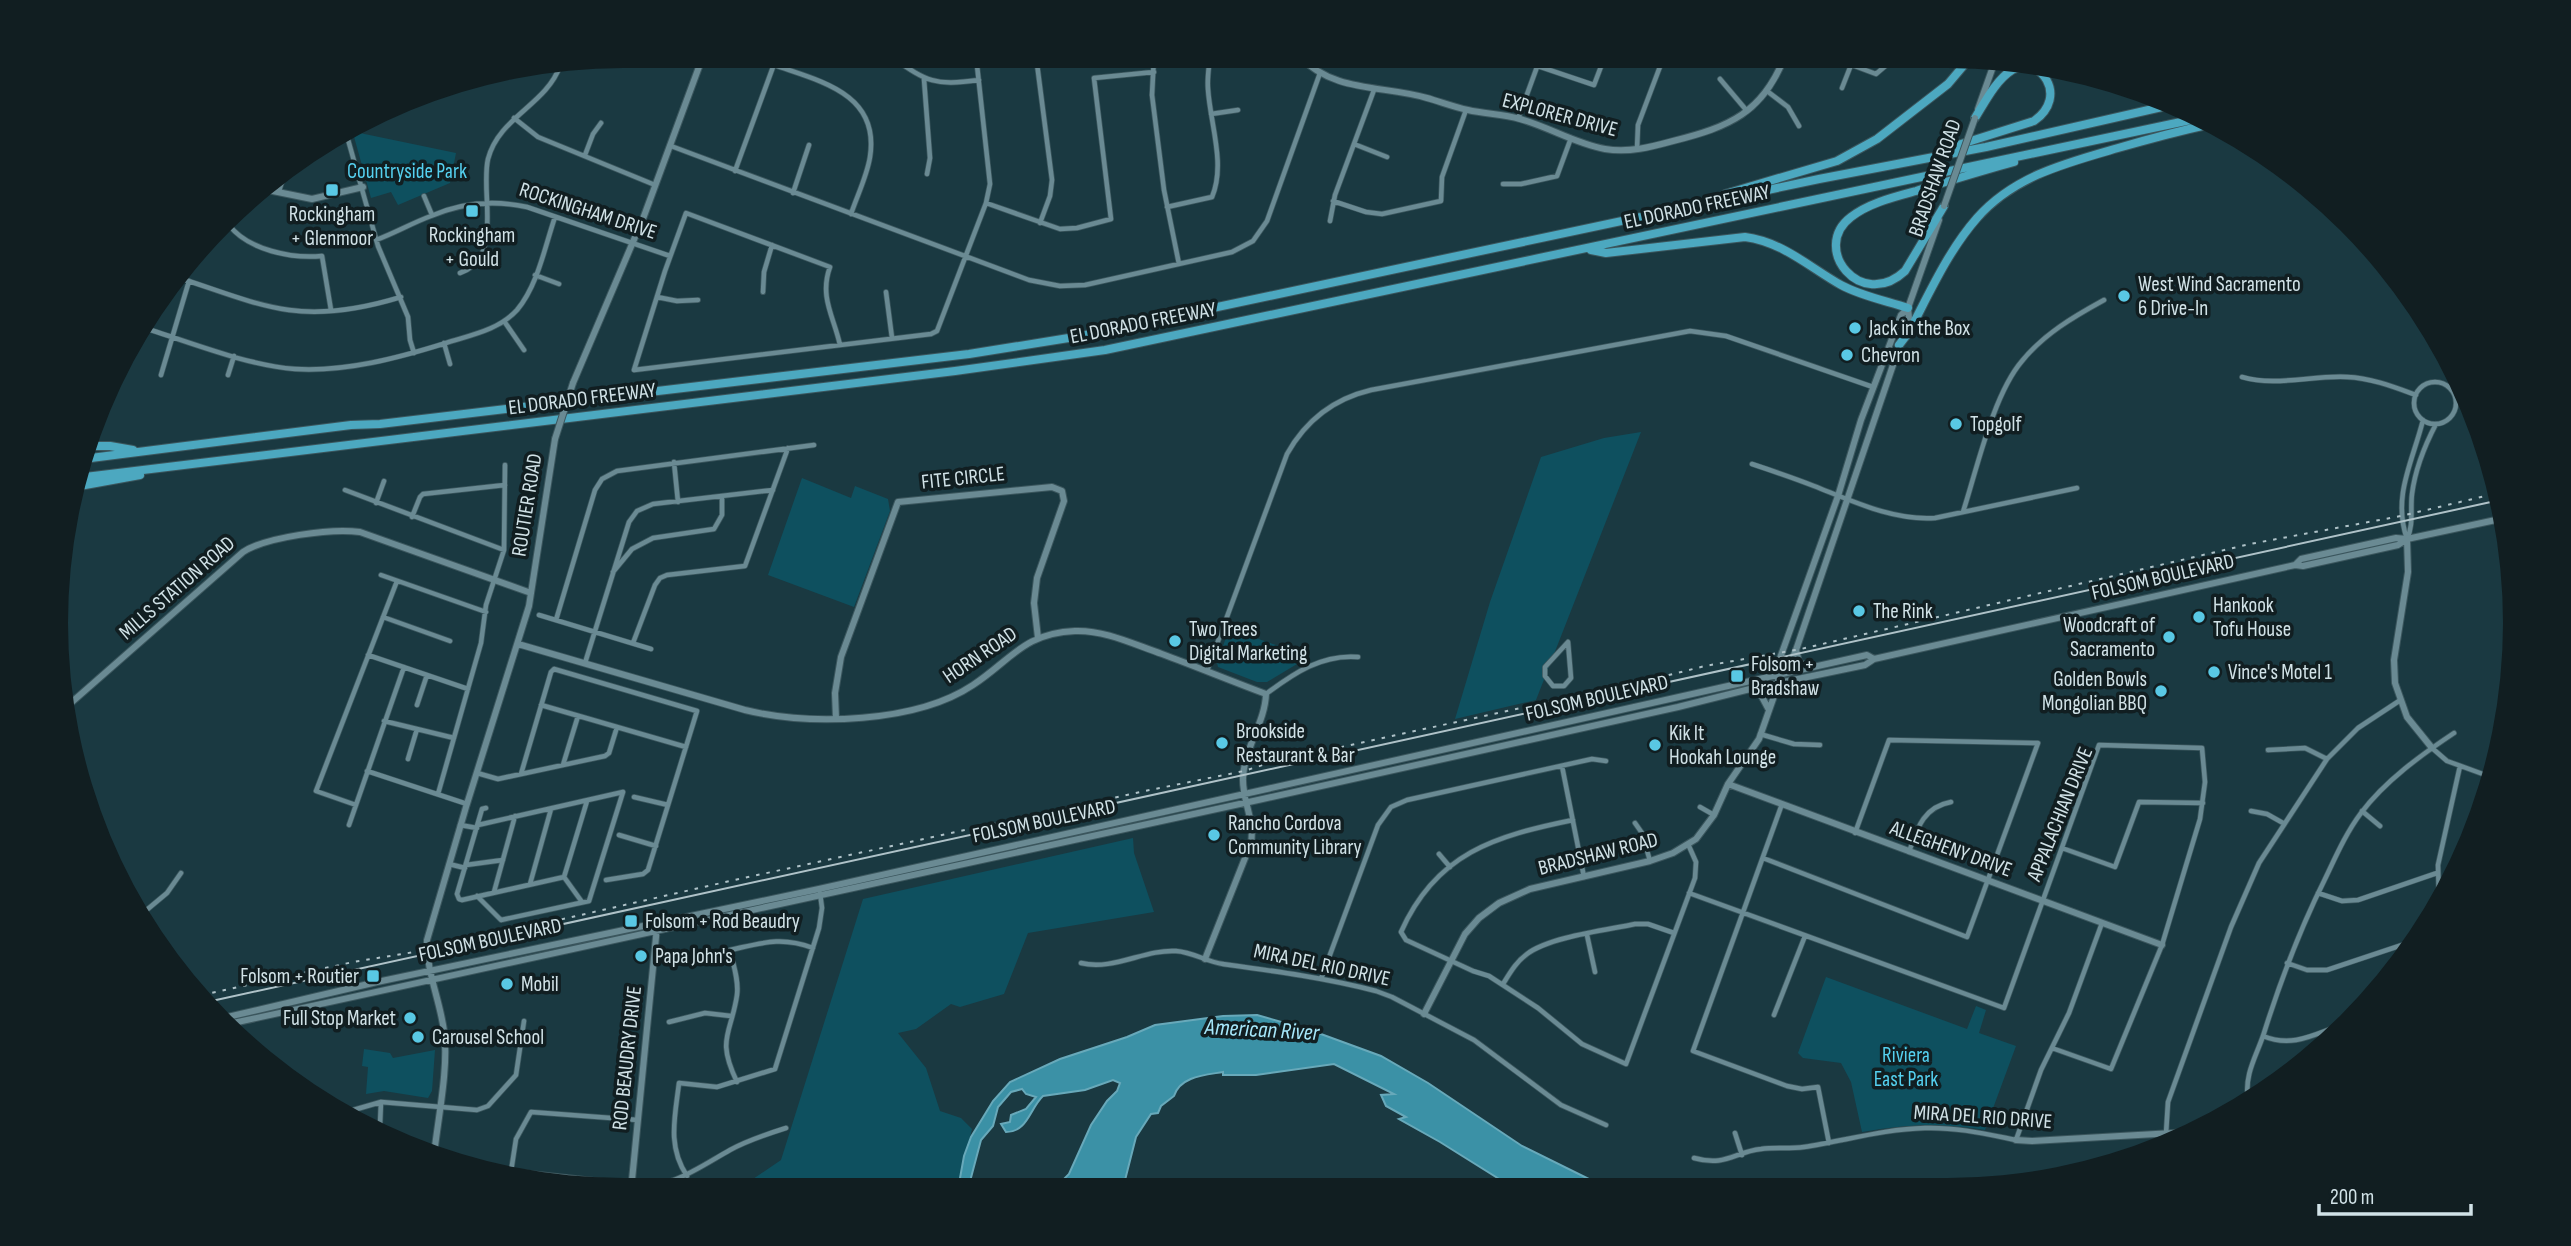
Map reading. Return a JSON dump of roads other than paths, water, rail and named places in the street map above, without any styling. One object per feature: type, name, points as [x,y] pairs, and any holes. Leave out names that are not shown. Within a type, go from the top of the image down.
[{"type":"highway","points":[[1665,211],[1837,161],[1877,139],[1948,84],[1961,68]]},
{"type":"highway","points":[[1975,118],[2000,81],[2011,72]]},
{"type":"highway","points":[[1907,162],[2035,121],[2044,115],[2050,105],[2052,94],[2044,77]]},
{"type":"highway","name":"EL DORADO FREEWAY","points":[[94,458],[1007,348],[1081,336],[2155,108]]},
{"type":"highway","name":"EL DORADO FREEWAY","points":[[88,477],[955,371],[1105,350],[2185,121]]},
{"type":"highway","points":[[1899,345],[1961,239],[1978,217],[1998,198],[2020,182],[2054,167],[2198,128]]},
{"type":"highway","points":[[1944,206],[1905,271],[1896,279],[1883,285],[1859,282],[1841,265],[1837,254],[1840,229],[1858,212],[1884,201],[2076,144]]},
{"type":"highway","points":[[1584,249],[1606,253],[1737,237],[1762,239],[1844,286],[1908,308]]},
{"type":"highway","points":[[98,446],[143,452]]},
{"type":"highway","points":[[85,486],[224,459]]},
{"type":"street","name":"ROUTIER ROAD","points":[[435,1145],[445,1045],[442,1018],[430,971],[427,940],[460,825],[518,644],[531,593],[555,439],[573,383],[633,244],[699,68]]},
{"type":"street","points":[[735,171],[773,68]]},
{"type":"street","points":[[782,68],[838,89],[852,99],[862,112],[870,134],[870,156],[851,214]]},
{"type":"street","points":[[908,68],[924,79],[946,84],[979,80]]},
{"type":"street","points":[[840,345],[825,299],[830,267],[686,213],[635,370],[931,334],[939,329],[986,203],[990,171],[978,68]]},
{"type":"street","points":[[1038,68],[1052,180],[1050,196],[1040,223]]},
{"type":"street","points":[[1154,68],[1152,95],[1167,207],[1179,264]]},
{"type":"street","points":[[1167,207],[1212,197],[1217,174],[1209,68]]},
{"type":"street","name":"EXPLORER DRIVE","points":[[1314,68],[1350,85],[1419,95],[1466,110],[1518,119],[1605,149],[1637,149],[1715,130],[1747,112],[1767,91],[1779,68]]},
{"type":"street","points":[[1518,119],[1537,68]]},
{"type":"street","points":[[1544,68],[1594,85],[1600,68]]},
{"type":"street","points":[[1637,149],[1638,125],[1659,68]]},
{"type":"street","points":[[1842,88],[1850,68]]},
{"type":"street","points":[[1858,68],[1876,75],[1884,68]]},
{"type":"street","name":"BRADSHAW ROAD","points":[[1424,1014],[1451,960],[1473,924],[1499,903],[1530,889],[1650,861],[1673,853],[1702,832],[1714,815],[1728,784],[1753,751],[1778,685],[1779,661],[1838,496],[1873,387],[1901,315],[1908,308],[1992,70]]},
{"type":"street","points":[[460,273],[470,268],[481,255],[489,220],[486,203],[488,159],[500,134],[549,87],[557,72]]},
{"type":"street","points":[[986,203],[1054,228],[1071,229],[1111,219],[1094,78],[1154,72]]},
{"type":"street","points":[[671,146],[1029,281],[1060,286],[1085,285],[1238,250],[1249,245],[1261,232],[1320,73]]},
{"type":"street","points":[[924,79],[930,158],[927,174]]},
{"type":"street","points":[[1720,79],[1747,112]]},
{"type":"street","points":[[1330,221],[1333,201],[1374,90]]},
{"type":"street","points":[[1767,91],[1788,107],[1799,126]]},
{"type":"street","points":[[1211,114],[1238,110]]},
{"type":"street","points":[[1333,201],[1366,212],[1382,214],[1441,201],[1442,177],[1466,110]]},
{"type":"street","points":[[514,118],[538,136],[655,185]]},
{"type":"street","points":[[585,155],[593,134],[601,123]]},
{"type":"street","points":[[1503,184],[1521,184],[1557,176],[1571,138]]},
{"type":"street","points":[[349,141],[376,240],[408,317],[414,353]]},
{"type":"street","points":[[1354,144],[1387,157]]},
{"type":"street","points":[[793,193],[809,145]]},
{"type":"street","points":[[279,191],[280,187]]},
{"type":"street","points":[[276,191],[300,198],[318,199],[363,187]]},
{"type":"street","points":[[424,196],[432,215]]},
{"type":"street","name":"ROCKINGHAM DRIVE","points":[[376,240],[432,215],[459,207],[506,203],[555,216],[670,256]]},
{"type":"street","points":[[153,330],[267,365],[308,369],[375,362],[414,353],[488,330],[504,321],[525,299],[555,216]]},
{"type":"street","points":[[233,229],[239,236],[255,244],[295,256],[322,256],[331,310]]},
{"type":"street","points":[[763,292],[764,272],[772,245]]},
{"type":"street","points":[[535,275],[559,284]]},
{"type":"street","points":[[161,375],[189,281],[279,309],[301,312],[370,305],[401,297]]},
{"type":"street","points":[[886,292],[892,338]]},
{"type":"street","points":[[657,297],[677,301],[698,300]]},
{"type":"street","points":[[1963,512],[1999,405],[2020,363],[2047,335],[2104,300]]},
{"type":"street","name":"BRADSHAW ROAD","points":[[1780,675],[1788,669],[1796,650],[1909,317],[1908,308]]},
{"type":"street","points":[[504,321],[524,350]]},
{"type":"street","points":[[1207,671],[1287,454],[1311,420],[1326,408],[1348,397],[1374,389],[1690,331],[1726,336],[1873,387],[1877,401],[1871,428]]},
{"type":"street","points":[[444,343],[450,363]]},
{"type":"street","points":[[228,375],[234,355]]},
{"type":"street","points":[[2242,377],[2260,381],[2346,376],[2363,378],[2416,395]]},
{"type":"street","points":[[2451,389],[2433,382],[2426,384],[2416,395],[2415,409],[2423,420],[2436,424],[2448,420],[2455,410],[2455,398]]},
{"type":"street","points":[[2423,420],[2401,497],[2408,572],[2394,665],[2395,683],[2399,701],[2407,717],[2431,748],[2444,759],[2482,774]]},
{"type":"street","points":[[2407,539],[2412,527],[2414,482],[2436,424]]},
{"type":"street","points":[[556,620],[598,484],[607,475],[674,462],[814,446]]},
{"type":"street","points":[[633,643],[660,578],[745,566],[788,448]]},
{"type":"street","points":[[674,462],[678,502]]},
{"type":"street","points":[[1752,464],[1838,496],[1912,519],[1935,519],[2077,488]]},
{"type":"street","points":[[438,794],[504,550],[505,465]]},
{"type":"street","points":[[376,503],[384,481]]},
{"type":"street","points":[[412,517],[423,494],[505,485]]},
{"type":"street","name":"FITE CIRCLE","points":[[836,719],[835,693],[841,657],[898,502],[1052,487],[1062,491],[1064,501],[1037,578],[1034,603],[1038,638]]},
{"type":"street","points":[[345,490],[504,550]]},
{"type":"street","points":[[585,663],[632,517],[647,506],[773,490]]},
{"type":"street","points":[[611,576],[632,549],[653,538],[714,529],[722,515],[722,496]]},
{"type":"street","name":"FOLSOM BOULEVARD","points":[[820,892],[1178,809],[1346,780],[1750,689],[1778,685],[1865,665],[1874,659],[2295,565],[2303,566],[2376,550],[2398,545],[2407,539],[2493,521]]},
{"type":"street","name":"MILLS STATION ROAD","points":[[74,700],[243,552],[262,542],[329,533],[360,532],[531,593]]},
{"type":"street","points":[[381,575],[486,612]]},
{"type":"street","points":[[356,805],[316,791],[397,581]]},
{"type":"street","points":[[539,615],[651,649]]},
{"type":"street","points":[[383,617],[450,640]]},
{"type":"street","name":"HORN ROAD","points":[[518,644],[765,715],[812,720],[883,716],[951,697],[974,684],[1017,648],[1038,638],[1077,631],[1107,634],[1266,694]]},
{"type":"street","points":[[1568,642],[1570,666],[1571,678],[1564,686],[1553,686],[1546,680],[1545,667],[1568,642]]},
{"type":"street","points":[[1796,650],[1800,664],[1810,667]]},
{"type":"street","points":[[368,654],[468,689]]},
{"type":"street","name":"FOLSOM BOULEVARD","points":[[239,1023],[522,961],[657,927],[1146,825],[1384,764],[1810,667],[1867,655],[1874,659]]},
{"type":"street","points":[[1205,959],[1251,843],[1252,830],[1243,780],[1246,762],[1266,704],[1266,694],[1316,662],[1338,657],[1358,657]]},
{"type":"street","points":[[349,825],[404,667]]},
{"type":"street","points":[[521,774],[551,672],[558,669],[697,711],[646,872],[606,880]]},
{"type":"street","points":[[417,705],[427,675]]},
{"type":"street","points":[[1750,689],[1761,695],[1769,710]]},
{"type":"street","points":[[2166,1133],[2168,1102],[2231,927],[2259,863],[2327,759],[2358,728],[2399,701]]},
{"type":"street","points":[[541,705],[686,747]]},
{"type":"street","points":[[563,765],[578,716]]},
{"type":"street","points":[[384,721],[454,738]]},
{"type":"street","points":[[476,773],[498,779],[607,755],[617,727]]},
{"type":"street","points":[[408,759],[417,729]]},
{"type":"street","points":[[2248,1089],[2247,1078],[2287,963],[2346,835],[2362,811],[2383,789],[2431,748],[2454,733]]},
{"type":"street","points":[[1760,734],[1786,742],[1820,745]]},
{"type":"street","points":[[1763,858],[1967,937],[2038,743],[1889,740],[1856,833]]},
{"type":"street","name":"APPALACHIAN DRIVE","points":[[1689,892],[2004,1008],[2099,745],[2202,748],[2205,771],[2203,803],[2162,945],[2111,1069],[2052,1048]]},
{"type":"street","points":[[2269,750],[2305,748],[2327,759]]},
{"type":"street","points":[[1321,979],[1378,825],[1391,807],[1407,800],[1562,766],[1592,760],[1606,761]]},
{"type":"street","points":[[1346,780],[1354,774],[1382,768],[1384,764]]},
{"type":"street","points":[[1562,766],[1584,877]]},
{"type":"street","points":[[2438,883],[2440,853],[2460,766]]},
{"type":"street","points":[[367,771],[467,804]]},
{"type":"street","name":"ALLEGHENY DRIVE","points":[[1728,784],[2162,945]]},
{"type":"street","points":[[460,825],[477,827],[623,792],[589,901],[501,920],[477,896]]},
{"type":"street","points":[[634,796],[668,805]]},
{"type":"street","points":[[564,877],[587,801]]},
{"type":"street","points":[[1909,852],[1926,814],[1951,802]]},
{"type":"street","points":[[2062,848],[2115,867],[2138,802],[2203,803]]},
{"type":"street","points":[[1782,804],[1693,1051],[1787,1086],[1802,1089],[1818,1087],[1829,1143]]},
{"type":"street","points":[[1700,807],[1714,815]]},
{"type":"street","points":[[486,808],[482,809],[457,897],[461,900],[564,877]]},
{"type":"street","points":[[530,884],[551,808]]},
{"type":"street","points":[[1146,825],[1153,818],[1178,809]]},
{"type":"street","points":[[2251,811],[2267,814],[2283,823]]},
{"type":"street","points":[[2362,811],[2380,826]]},
{"type":"street","points":[[494,892],[515,816]]},
{"type":"street","points":[[1573,820],[1498,838],[1476,849],[1450,867],[1422,895],[1401,932],[1406,940],[1503,984],[1582,1044],[1626,1064],[1697,866],[1688,844]]},
{"type":"street","points":[[1635,822],[1642,833],[1650,861]]},
{"type":"street","points":[[1063,843],[1065,839],[1099,827]]},
{"type":"street","points":[[618,835],[656,846]]},
{"type":"street","points":[[1439,854],[1450,867]]},
{"type":"street","points":[[449,864],[465,867],[503,860]]},
{"type":"street","points":[[148,909],[167,893],[181,873]]},
{"type":"street","points":[[2318,893],[2334,900],[2350,901],[2437,873]]},
{"type":"street","points":[[564,877],[582,902]]},
{"type":"street","points":[[687,1176],[673,1143],[679,1083],[717,1087],[775,1069],[821,920],[820,892]]},
{"type":"street","points":[[2016,1140],[2041,1070],[2068,1013],[2102,923]]},
{"type":"street","points":[[1503,984],[1515,965],[1534,949],[1549,943],[1644,924],[1674,933]]},
{"type":"street","name":"FOLSOM BOULEVARD","points":[[232,1016],[552,945],[657,927]]},
{"type":"street","name":"ROD BEAUDRY DRIVE","points":[[632,1178],[657,927]]},
{"type":"street","points":[[1587,935],[1595,972]]},
{"type":"street","points":[[1774,1015],[1805,936]]},
{"type":"street","points":[[737,1082],[728,1063],[726,1049],[727,1028],[737,985],[730,950],[775,940],[797,942],[813,948]]},
{"type":"street","points":[[522,961],[529,954],[548,950],[552,945]]},
{"type":"street","points":[[2287,963],[2307,970],[2327,970],[2398,946]]},
{"type":"street","name":"MIRA DEL RIO DRIVE","points":[[1082,963],[1102,965],[1174,951],[1221,964],[1321,979],[1376,991],[1474,1040],[1561,1105],[1606,1125]]},
{"type":"street","points":[[322,1004],[325,999],[352,988]]},
{"type":"street","points":[[669,1023],[705,1013],[731,1016]]},
{"type":"street","points":[[357,1109],[381,1102],[477,1110],[488,1106],[516,1075],[524,1021]]},
{"type":"street","points":[[2263,1036],[2281,1042],[2323,1031]]},
{"type":"street","points":[[380,1122],[381,1102]]},
{"type":"street","points":[[512,1166],[516,1139],[531,1112],[638,1120]]},
{"type":"street","points":[[682,1178],[733,1148],[786,1128]]},
{"type":"street","name":"MIRA DEL RIO DRIVE","points":[[1694,1158],[1715,1162],[1754,1150],[1801,1148],[1891,1131],[1923,1128],[1956,1129],[2032,1141],[2164,1134]]},
{"type":"street","points":[[1735,1133],[1742,1155]]},
{"type":"water","name":"American River","points":[[1257,1015],[1310,1030],[1381,1056],[1428,1083],[1522,1146],[1587,1178],[1498,1178],[1399,1119],[1406,1117],[1386,1106],[1381,1095],[1394,1094],[1334,1064],[1256,1075],[1223,1075],[1223,1072],[1188,1080],[1161,1106],[1158,1113],[1151,1114],[1136,1137],[1126,1178],[1065,1178],[1091,1125],[1120,1083],[1113,1080],[1085,1090],[1043,1096],[1024,1124],[1006,1132],[1001,1124],[1010,1122],[1011,1115],[1026,1109],[1036,1097],[1026,1094],[1022,1089],[1011,1092],[998,1107],[993,1126],[981,1140],[971,1178],[960,1178],[971,1137],[993,1101],[1010,1082],[1060,1059],[1155,1025],[1223,1016]]},
{"type":"tram line","points":[[217,1000],[2489,502]]},
{"type":"railway","points":[[210,993],[353,962],[427,950],[730,881],[1244,771],[1272,762],[1705,666],[1801,649],[2250,544],[2401,516],[2488,495]]},
{"type":"place","name":"Rockingham + Glenmoor","points":[[332,190]]},
{"type":"place","name":"Rockingham + Gould","points":[[472,211]]},
{"type":"place","name":"West Wind Sacramento 6 Drive-In","points":[[2124,296]]},
{"type":"place","name":"Jack in the Box","points":[[1855,328]]},
{"type":"place","name":"Chevron","points":[[1847,355]]},
{"type":"place","name":"Topgolf","points":[[1956,424]]},
{"type":"place","name":"The Rink","points":[[1859,611]]},
{"type":"place","name":"Hankook Tofu House","points":[[2199,617]]},
{"type":"place","name":"Woodcraft of Sacramento","points":[[2169,637]]},
{"type":"place","name":"Two Trees Digital Marketing","points":[[1175,641]]},
{"type":"place","name":"Vince's Motel 1","points":[[2214,672]]},
{"type":"place","name":"Folsom + Bradshaw","points":[[1737,676]]},
{"type":"place","name":"Golden Bowls Mongolian BBQ","points":[[2161,691]]},
{"type":"place","name":"Brookside Restaurant & Bar","points":[[1222,743]]},
{"type":"place","name":"Kik It Hookah Lounge","points":[[1655,745]]},
{"type":"place","name":"Rancho Cordova Community Library","points":[[1214,835]]},
{"type":"place","name":"Folsom + Rod Beaudry","points":[[631,921]]},
{"type":"place","name":"Papa John's","points":[[641,956]]},
{"type":"place","name":"Folsom + Routier","points":[[373,976]]},
{"type":"place","name":"Mobil","points":[[507,984]]},
{"type":"place","name":"Full Stop Market","points":[[410,1018]]},
{"type":"place","name":"Carousel School","points":[[418,1037]]},
{"type":"park label","name":"Countryside Park","points":[[407,171]]},
{"type":"park label","name":"Riviera East Park","points":[[1906,1067]]}]
